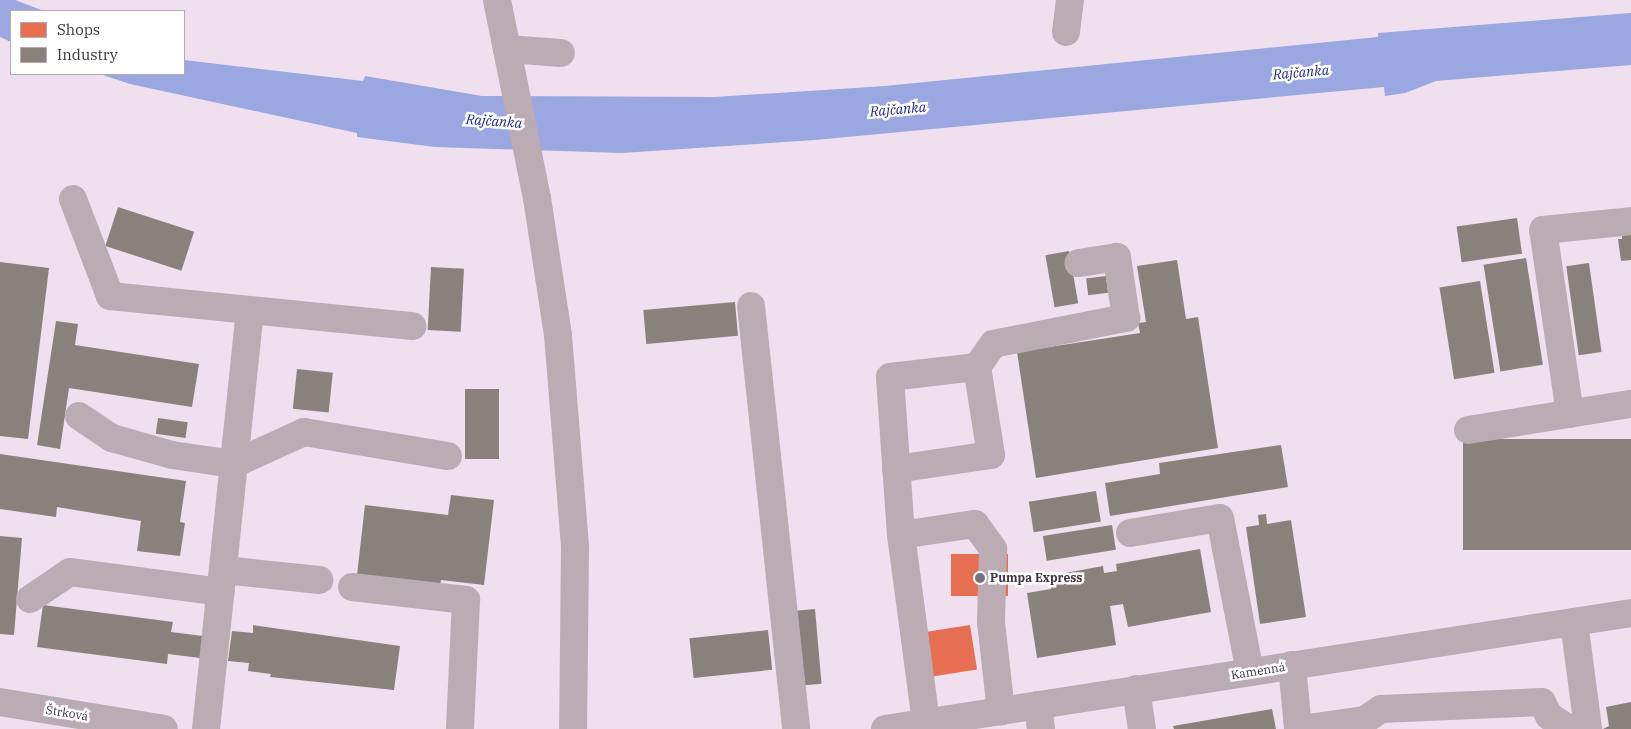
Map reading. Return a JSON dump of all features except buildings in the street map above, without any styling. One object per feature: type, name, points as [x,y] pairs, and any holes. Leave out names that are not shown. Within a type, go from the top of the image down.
[{"type":"street","points":[[497,0],[549,266],[567,442],[574,548],[573,729]]},
{"type":"street","points":[[1066,32],[1070,0]]},
{"type":"street","points":[[509,59],[561,53]]},
{"type":"street","points":[[73,199],[110,296],[413,326]]},
{"type":"street","points":[[1570,414],[1543,230],[1631,220]]},
{"type":"street","points":[[896,469],[991,455],[977,367],[993,344],[1126,318],[1117,257],[1078,264]]},
{"type":"street","points":[[751,306],[796,729]]},
{"type":"street","points":[[206,729],[250,311]]},
{"type":"street","points":[[926,722],[901,535],[890,377],[977,367]]},
{"type":"street","points":[[1468,430],[1631,404]]},
{"type":"street","points":[[79,416],[121,440],[172,456],[234,464],[304,432],[448,456]]},
{"type":"street","points":[[1130,533],[1220,518],[1250,672]]},
{"type":"street","points":[[901,535],[975,524],[993,549],[991,622],[1001,711]]},
{"type":"street","points":[[30,599],[70,572],[222,581],[319,580]]},
{"type":"street","points":[[352,587],[466,600],[460,729]]},
{"type":"street","name":"Kamenná","points":[[885,729],[1001,711],[1040,717],[1136,690],[1631,613]]},
{"type":"street","points":[[1292,665],[1300,729],[1365,720],[1380,710],[1542,702],[1549,716],[1580,725],[1574,622]]},
{"type":"street","points":[[1136,690],[1142,729]]},
{"type":"street","name":"Štrková","points":[[0,702],[164,729]]},
{"type":"water","points":[[0,0],[15,0],[41,10],[10,10],[10,42],[0,37]]},
{"type":"water","name":"Rajčanka","points":[[1631,13],[1631,65],[1436,81],[1405,93],[1385,96],[1384,87],[815,140],[622,153],[435,147],[357,137],[357,133],[130,84],[103,75],[185,75],[185,60],[363,81],[365,76],[482,96],[715,97],[885,86],[1378,37],[1378,33]]},
{"type":"place","name":"Pumpa Express","points":[[980,578]]}]
